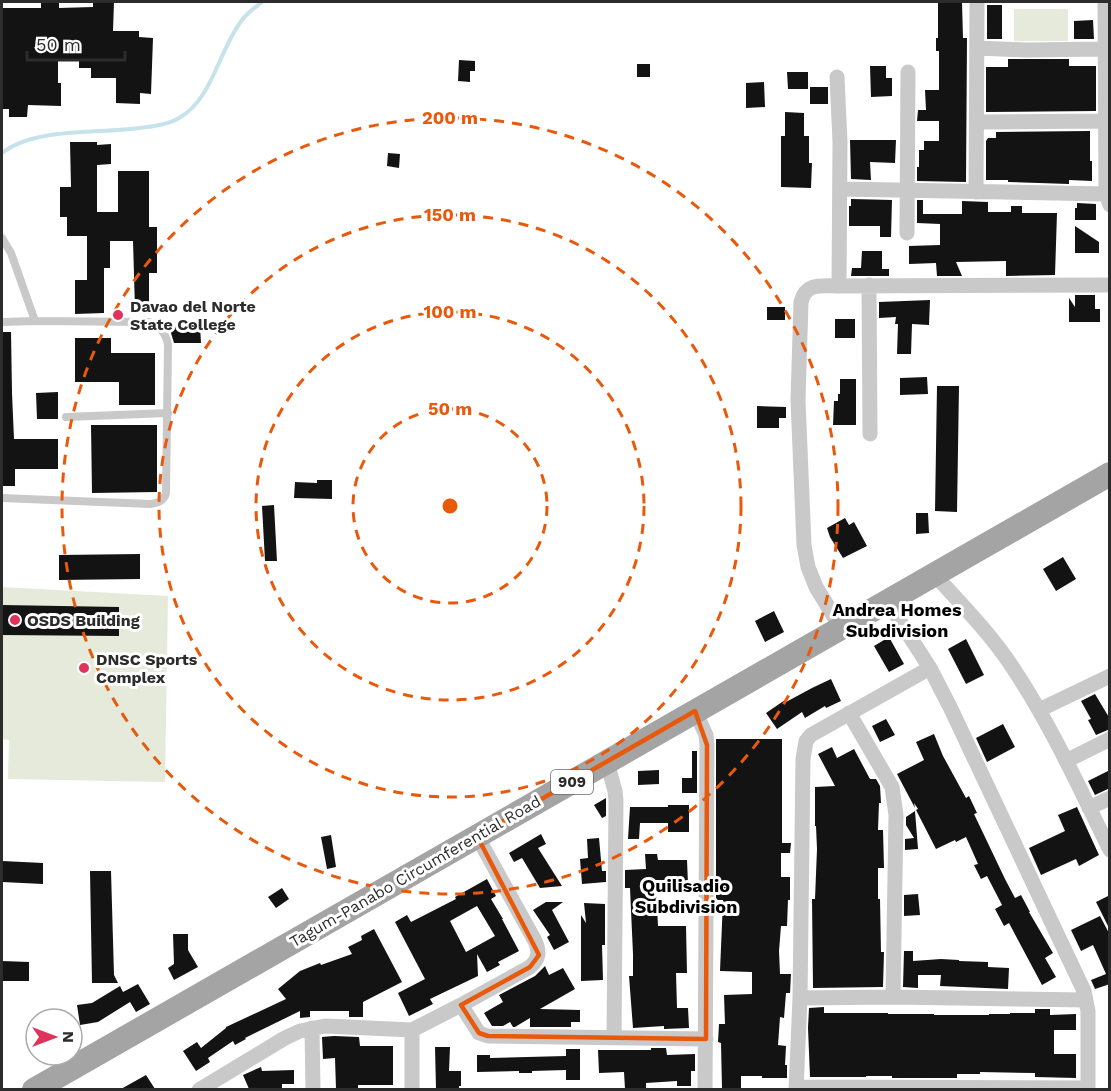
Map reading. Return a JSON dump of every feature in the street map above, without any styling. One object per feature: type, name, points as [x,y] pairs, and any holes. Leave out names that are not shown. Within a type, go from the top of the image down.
[{"type":"main road","name":"Tagum-Panabo Circumferential Road","points":[[34,1089],[1110,474]]},
{"type":"street","points":[[976,192],[977,2]]},
{"type":"street","points":[[840,189],[976,192],[1108,199],[1104,2]]},
{"type":"street","points":[[977,48],[1105,49]]},
{"type":"street","points":[[907,233],[908,72]]},
{"type":"street","points":[[837,76],[840,189],[839,286]]},
{"type":"street","points":[[977,122],[1105,121]]},
{"type":"street","points":[[869,285],[870,434]]},
{"type":"street","points":[[841,628],[816,587],[808,567],[804,544],[798,400],[802,295],[808,289],[817,286],[1110,285]]},
{"type":"street","points":[[934,574],[980,625],[1010,663],[1039,710],[1110,850]]},
{"type":"street","points":[[887,601],[930,668],[951,709],[1084,991],[1089,1033],[1088,1089],[796,1088],[801,998],[804,749],[806,741],[811,735],[930,668]]},
{"type":"street","points":[[1039,710],[1110,675]]},
{"type":"street","points":[[695,711],[706,735],[707,745],[705,1089]]},
{"type":"street","points":[[849,713],[892,787],[895,802],[893,997]]},
{"type":"street","points":[[1066,761],[1110,739]]},
{"type":"street","points":[[607,762],[616,801],[614,1038]]},
{"type":"street","points":[[1089,808],[1110,798]]},
{"type":"street","points":[[199,1089],[219,1084],[285,1038],[300,1031],[337,1026],[412,1030],[530,967],[538,955],[538,948],[477,836]]},
{"type":"street","points":[[801,998],[1086,1000]]},
{"type":"street","points":[[461,1005],[479,1033],[484,1035],[706,1039]]},
{"type":"street","points":[[312,1028],[313,1089]]},
{"type":"street","points":[[412,1030],[412,1089]]},
{"type":"lane","points":[[2,238],[11,253],[35,321]]},
{"type":"lane","points":[[2,322],[149,322],[158,326],[167,337],[168,345],[165,498],[150,504],[2,498]]},
{"type":"lane","points":[[66,417],[168,413]]},
{"type":"highlighted area","points":[[695,711],[707,745],[706,1039],[488,1036],[479,1033],[461,1005],[530,967],[539,955],[477,836]]},
{"type":"green space","points":[[1014,9],[1068,9],[1068,41],[1014,41]]},
{"type":"green space","name":"DNSC Sports Complex","points":[[2,587],[168,596],[165,782],[8,779],[9,740],[2,739]]},
{"type":"building","points":[[41,2],[59,2],[59,8],[93,7],[93,2],[114,2],[113,31],[139,31],[139,37],[153,38],[151,94],[140,93],[140,104],[116,103],[116,78],[91,78],[91,68],[79,68],[79,59],[58,59],[61,106],[28,105],[27,117],[9,117],[9,109],[2,109],[2,8],[41,8]]},
{"type":"building","points":[[938,2],[962,2],[963,38],[967,38],[966,182],[917,181],[919,150],[924,150],[924,141],[939,141],[939,121],[917,121],[918,110],[926,110],[925,90],[939,90],[939,51],[936,51]]},
{"type":"building","points":[[987,5],[1002,5],[1002,39],[987,39]]},
{"type":"building","points":[[1093,20],[1094,39],[1074,39],[1074,21]]},
{"type":"building","points":[[1008,59],[1069,59],[1069,66],[1096,66],[1096,111],[986,112],[986,67],[1008,67]]},
{"type":"building","points":[[459,60],[475,61],[475,71],[470,71],[470,82],[458,81]]},
{"type":"building","points":[[637,64],[650,64],[650,77],[637,77]]},
{"type":"building","points":[[870,66],[886,66],[886,78],[892,78],[892,96],[871,97]]},
{"type":"building","points":[[787,72],[808,72],[808,89],[788,89]]},
{"type":"building","points":[[764,82],[765,107],[746,108],[746,83]]},
{"type":"building","points":[[810,87],[828,87],[828,104],[810,104]]},
{"type":"building","points":[[785,112],[804,113],[804,136],[809,136],[809,163],[812,163],[811,188],[781,187],[781,136],[785,136]]},
{"type":"building","points":[[1090,131],[1092,181],[1069,180],[1069,184],[986,180],[986,141],[988,138],[996,138],[996,132]]},
{"type":"building","points":[[850,140],[896,140],[895,163],[870,162],[871,180],[851,179]]},
{"type":"building","points":[[70,142],[111,144],[111,164],[97,165],[97,212],[118,212],[118,171],[149,171],[149,227],[157,227],[157,273],[149,273],[149,309],[135,309],[133,241],[110,241],[110,268],[104,268],[104,313],[75,314],[75,280],[87,280],[87,236],[67,236],[67,217],[60,217],[60,187],[71,187]]},
{"type":"building","points":[[388,153],[400,154],[399,168],[387,166]]},
{"type":"building","points":[[851,199],[892,200],[891,237],[880,237],[880,226],[849,226]]},
{"type":"building","points":[[917,200],[923,200],[923,214],[962,214],[962,201],[988,202],[988,212],[1011,212],[1011,206],[1022,206],[1022,213],[1057,213],[1055,275],[1006,276],[1006,261],[956,262],[962,276],[937,276],[936,263],[909,264],[909,246],[940,245],[940,224],[917,223]]},
{"type":"building","points":[[1077,203],[1096,204],[1096,220],[1075,220]]},
{"type":"building","points":[[1075,226],[1099,242],[1099,253],[1075,253]]},
{"type":"building","points":[[862,251],[882,251],[882,269],[889,269],[889,276],[851,276],[852,268],[861,268]]},
{"type":"building","points":[[1075,295],[1095,295],[1095,309],[1100,309],[1100,322],[1069,322],[1069,298],[1075,307]]},
{"type":"building","points":[[930,300],[929,325],[912,324],[911,354],[897,354],[898,324],[895,324],[896,317],[879,318],[879,302]]},
{"type":"building","points":[[767,307],[785,307],[785,320],[767,320]]},
{"type":"building","points":[[835,319],[855,319],[855,338],[835,338]]},
{"type":"building","points":[[170,325],[200,325],[201,343],[174,343]]},
{"type":"building","points":[[2,332],[11,332],[14,439],[58,439],[58,469],[15,469],[15,486],[2,486]]},
{"type":"building","points":[[75,338],[111,338],[111,353],[155,353],[155,405],[119,405],[119,382],[75,382]]},
{"type":"building","points":[[927,377],[928,394],[900,395],[900,378]]},
{"type":"building","points":[[840,379],[856,379],[856,425],[833,425],[834,401],[838,401],[838,394],[840,394]]},
{"type":"building","points":[[937,386],[959,386],[957,512],[935,511]]},
{"type":"building","points":[[58,392],[58,419],[37,419],[36,393]]},
{"type":"building","points":[[757,406],[786,407],[786,418],[779,418],[779,428],[757,428]]},
{"type":"building","points":[[91,425],[157,425],[157,492],[92,493]]},
{"type":"building","points":[[317,480],[332,480],[332,499],[294,498],[295,482],[317,483]]},
{"type":"building","points":[[274,505],[277,561],[265,561],[262,506]]},
{"type":"building","points":[[916,513],[928,513],[929,533],[916,534]]},
{"type":"building","points":[[845,518],[849,525],[854,522],[867,546],[843,558],[827,528]]},
{"type":"building","points":[[140,554],[140,579],[59,580],[59,555]]},
{"type":"building","points":[[1063,557],[1076,579],[1056,591],[1043,569]]},
{"type":"building","points":[[2,605],[119,607],[119,636],[2,635]]},
{"type":"building","points":[[774,611],[784,632],[765,642],[755,621]]},
{"type":"building","points":[[889,637],[904,664],[889,672],[874,646]]},
{"type":"building","points":[[966,639],[984,675],[966,684],[948,649]]},
{"type":"building","points":[[831,679],[841,701],[826,708],[825,706],[805,718],[802,712],[777,729],[766,713],[785,700],[786,702]]},
{"type":"building","points":[[1095,694],[1110,719],[1110,729],[1096,735],[1088,720],[1091,719],[1081,701]]},
{"type":"building","points":[[886,719],[895,735],[880,742],[872,726]]},
{"type":"building","points":[[1003,724],[1015,747],[987,762],[976,738]]},
{"type":"building","points":[[934,734],[966,798],[969,796],[977,813],[974,814],[1015,898],[1021,895],[1053,953],[1045,958],[1056,977],[1042,985],[1009,923],[1004,926],[995,909],[1002,905],[987,876],[981,879],[974,865],[978,864],[966,837],[936,849],[916,810],[918,809],[914,803],[915,808],[897,774],[924,760],[916,742]]},
{"type":"building","points":[[716,739],[782,739],[782,843],[791,843],[790,853],[781,853],[781,877],[790,877],[790,900],[788,900],[787,926],[781,926],[779,951],[780,974],[791,974],[790,993],[786,993],[784,1018],[780,1017],[778,1045],[786,1046],[787,1078],[741,1076],[741,1089],[722,1089],[721,1043],[718,1042],[719,1024],[725,1024],[724,995],[752,994],[752,972],[720,971],[723,900],[716,900]]},
{"type":"building","points":[[832,747],[837,758],[854,749],[870,779],[876,779],[880,786],[878,830],[883,830],[884,868],[878,868],[878,899],[880,899],[881,952],[884,952],[883,987],[813,988],[812,899],[815,899],[817,849],[815,787],[835,786],[818,754]]},
{"type":"building","points":[[692,751],[697,751],[697,793],[682,793],[682,778],[692,778]]},
{"type":"building","points":[[659,770],[659,784],[638,785],[638,771]]},
{"type":"building","points":[[1110,770],[1110,788],[1095,795],[1088,781]]},
{"type":"building","points":[[606,798],[606,816],[602,818],[594,805]]},
{"type":"building","points":[[668,805],[689,805],[689,832],[668,832],[668,823],[640,823],[639,839],[628,839],[630,807],[668,807]]},
{"type":"building","points":[[1077,807],[1099,855],[1079,866],[1076,859],[1041,875],[1029,848],[1065,831],[1058,815]]},
{"type":"building","points":[[915,811],[918,849],[905,850],[905,839],[914,838],[906,825],[906,817]]},
{"type":"building","points":[[541,834],[546,844],[538,848],[562,886],[540,888],[522,858],[514,862],[509,853]]},
{"type":"building","points":[[331,835],[336,867],[327,869],[321,837]]},
{"type":"building","points":[[599,838],[602,871],[606,871],[606,882],[582,884],[580,859],[588,858],[587,839]]},
{"type":"building","points":[[645,854],[657,854],[658,860],[687,860],[688,884],[659,884],[656,886],[658,926],[686,926],[687,973],[676,973],[677,1008],[688,1008],[689,1028],[664,1029],[664,1026],[633,1028],[629,976],[633,976],[630,888],[625,888],[625,870],[646,869]]},
{"type":"building","points":[[2,861],[43,863],[43,884],[2,882]]},
{"type":"building","points":[[90,871],[111,871],[114,975],[118,983],[92,983]]},
{"type":"building","points":[[487,879],[496,896],[491,899],[519,951],[498,962],[500,965],[487,972],[477,954],[478,976],[430,999],[433,1004],[409,1016],[398,993],[425,979],[395,922],[407,915],[411,922],[456,899],[455,897]],"holes":[[[477,906],[495,936],[466,952],[450,921]]]},
{"type":"building","points":[[282,888],[289,899],[276,908],[268,897]]},
{"type":"building","points":[[918,894],[920,915],[904,916],[904,895]]},
{"type":"building","points":[[1110,895],[1110,930],[1096,902]]},
{"type":"building","points":[[546,902],[563,902],[552,910],[569,942],[554,950],[547,937],[550,935],[533,910]]},
{"type":"building","points":[[584,903],[605,904],[605,945],[602,945],[603,980],[581,981],[581,915],[586,923]]},
{"type":"building","points":[[1100,916],[1110,935],[1110,984],[1095,989],[1091,980],[1106,974],[1093,945],[1081,951],[1071,930]]},
{"type":"building","points":[[374,929],[402,982],[363,1002],[363,1017],[349,1017],[349,1011],[310,1011],[310,1017],[300,1018],[300,1011],[235,1045],[233,1041],[208,1058],[210,1062],[196,1071],[183,1051],[197,1042],[201,1048],[226,1027],[286,999],[278,989],[300,971],[352,954],[348,947],[362,940],[361,936]]},
{"type":"building","points":[[173,934],[188,934],[188,950],[198,967],[174,980],[168,968],[174,964]]},
{"type":"building","points":[[904,951],[913,951],[913,961],[941,959],[988,962],[988,967],[1009,968],[1008,989],[940,986],[941,975],[918,975],[918,988],[903,987]]},
{"type":"building","points":[[2,961],[29,962],[29,981],[2,981]]},
{"type":"building","points":[[545,966],[549,975],[563,968],[575,989],[540,1009],[580,1010],[580,1022],[571,1022],[571,1027],[530,1027],[530,1018],[515,1027],[510,1022],[503,1026],[492,1026],[484,1013],[503,1002],[499,995],[535,976]]},
{"type":"building","points":[[138,984],[150,1004],[136,1012],[130,1002],[98,1022],[84,1024],[84,1007],[77,1007],[77,1005],[92,1003],[120,986],[123,992]]},
{"type":"building","points":[[824,1007],[824,1013],[989,1015],[1035,1013],[1035,1009],[1050,1009],[1050,1015],[1076,1014],[1076,1030],[1054,1030],[1054,1054],[1076,1054],[1076,1078],[1035,1077],[1035,1073],[980,1072],[980,1074],[957,1074],[957,1078],[810,1077],[809,1008]]},
{"type":"building","points":[[322,1037],[359,1037],[360,1046],[393,1046],[393,1085],[358,1085],[358,1089],[336,1089],[335,1058],[323,1059]]},
{"type":"building","points":[[435,1047],[450,1047],[449,1071],[461,1071],[459,1089],[436,1089]]},
{"type":"building","points":[[651,1048],[666,1048],[667,1055],[695,1054],[695,1071],[691,1071],[691,1086],[677,1086],[677,1081],[646,1083],[646,1088],[625,1089],[624,1072],[599,1073],[598,1050],[651,1050]]},
{"type":"building","points":[[566,1049],[580,1049],[580,1080],[566,1080],[566,1070],[532,1071],[532,1073],[477,1072],[477,1055],[490,1055],[490,1058],[566,1056]]},
{"type":"building","points":[[261,1067],[262,1071],[294,1070],[294,1084],[282,1084],[282,1089],[249,1089],[243,1075]]},
{"type":"building","points":[[146,1075],[155,1089],[121,1089]]},
{"type":"waterway","points":[[2,153],[16,145],[49,135],[149,127],[179,118],[191,110],[200,99],[234,32],[244,17],[262,2]]},
{"type":"place","name":"Davao del Norte State College","points":[[118,315]]},
{"type":"place","name":"OSDS Building","points":[[15,620]]},
{"type":"place","name":"DNSC Sports Complex","points":[[84,668]]},
{"type":"district","name":"Andrea Homes Subdivision","points":[[897,620]]},
{"type":"district","name":"Quilisadio Subdivision","points":[[686,896]]}]
